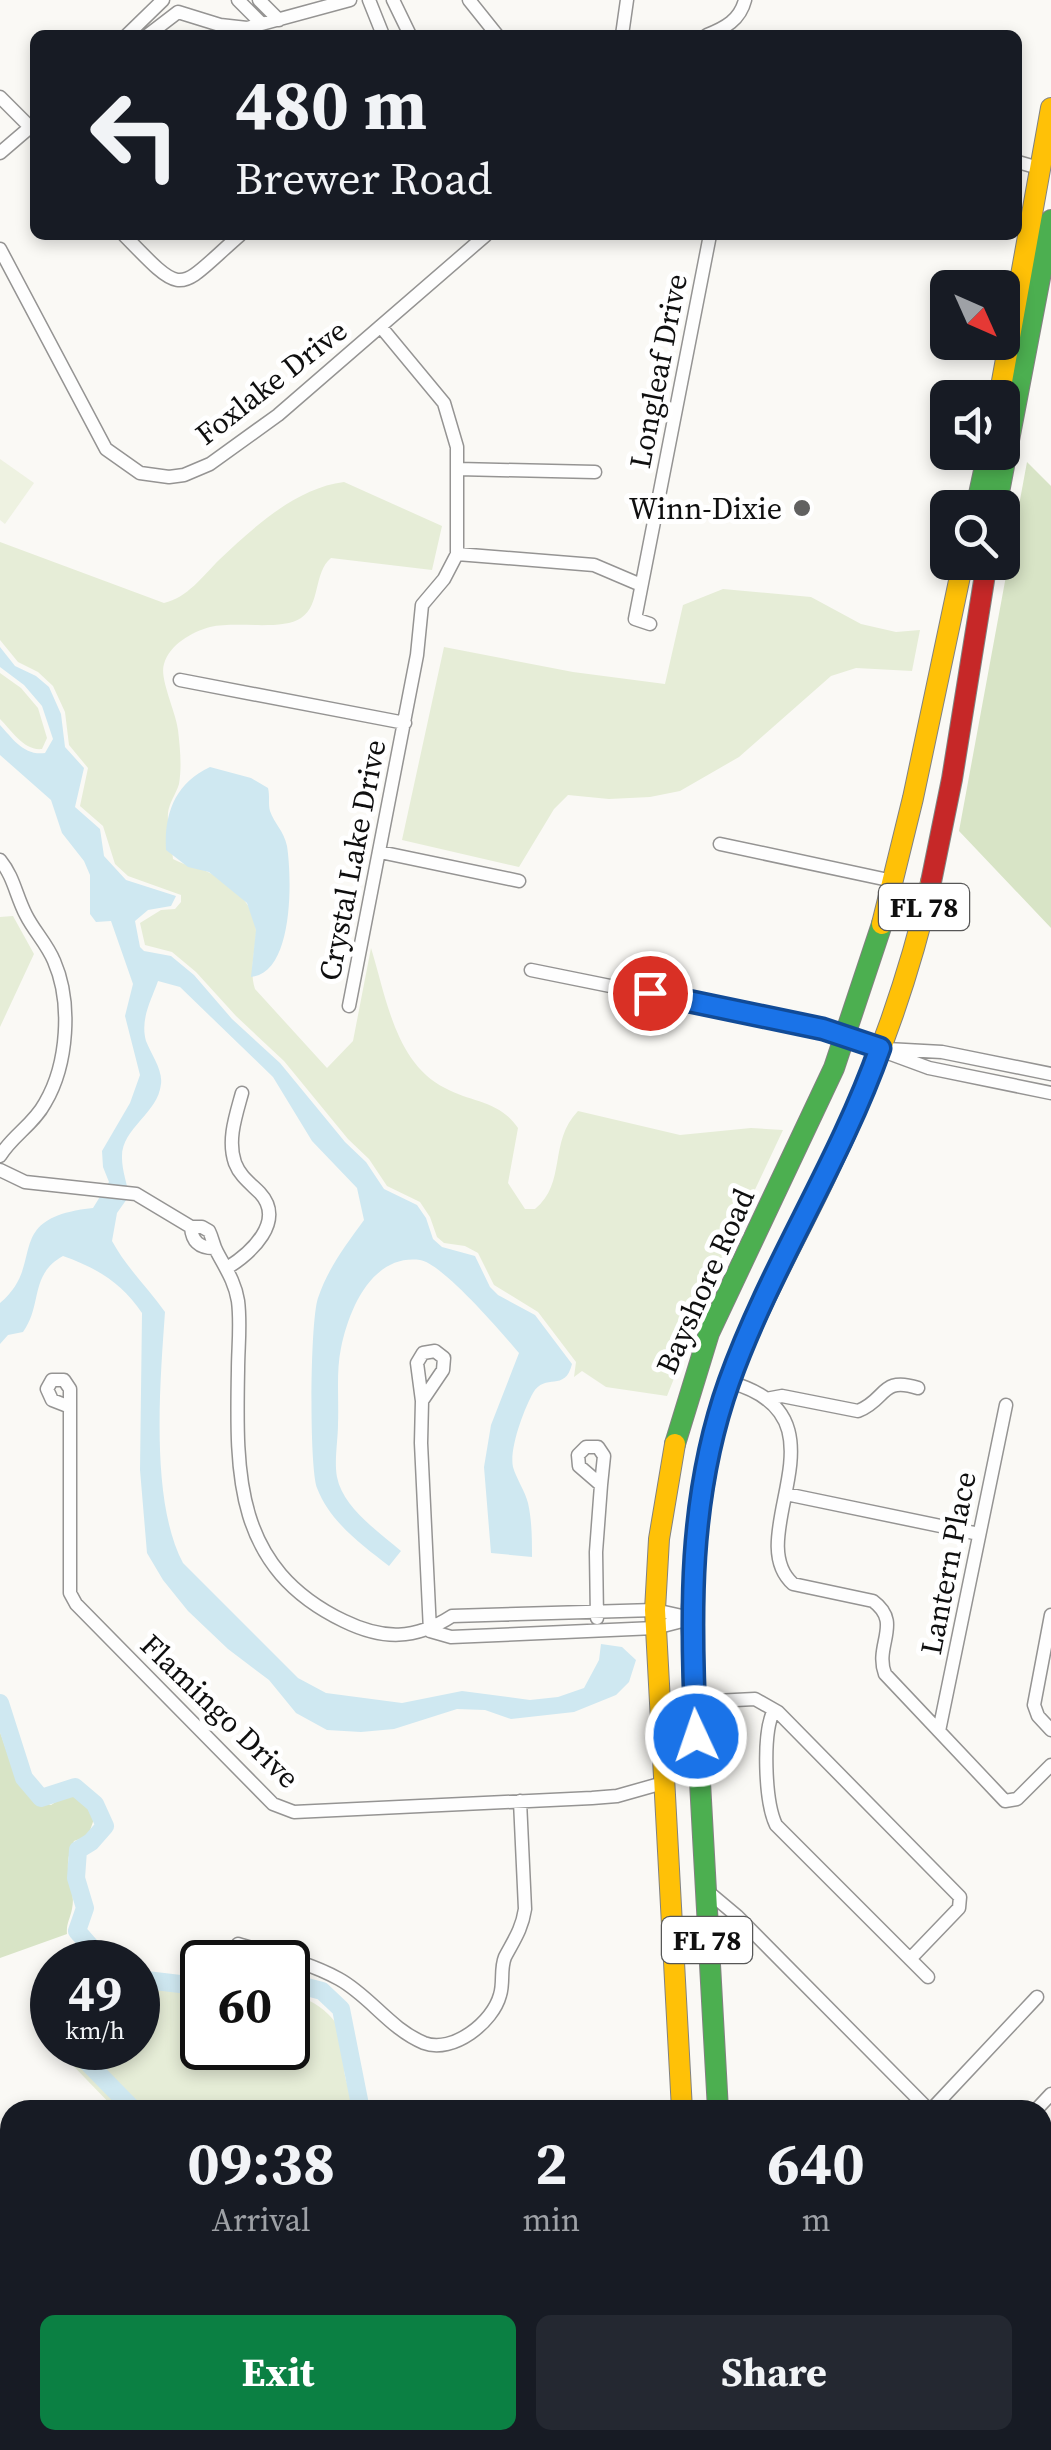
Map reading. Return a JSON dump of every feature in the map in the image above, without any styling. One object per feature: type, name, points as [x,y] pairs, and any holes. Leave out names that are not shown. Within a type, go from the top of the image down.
[{"type":"main road","points":[[1002,380],[1051,108]]},
{"type":"main road","points":[[999,490],[1051,220]]},
{"type":"main road","name":"Bayshore Road","points":[[681,2100],[655,1619],[658,1537],[672,1448],[709,1333],[796,1154],[846,1037],[873,957],[959,580]]},
{"type":"main road","name":"Bayshore Road","points":[[717,2100],[691,1618],[698,1508],[729,1382],[842,1141],[902,986],[935,861],[984,580]]},
{"type":"main road","points":[[950,622],[976,627]]},
{"type":"main road","points":[[709,1333],[709,1359],[729,1382]]},
{"type":"main road","points":[[668,1873],[704,1888]]},
{"type":"street","points":[[131,30],[163,0]]},
{"type":"street","points":[[238,0],[262,24]]},
{"type":"street","points":[[259,0],[280,20]]},
{"type":"street","points":[[155,30],[178,12],[234,27],[280,20],[350,0]]},
{"type":"street","points":[[369,0],[381,30]]},
{"type":"street","points":[[393,0],[408,30]]},
{"type":"street","points":[[469,0],[493,30]]},
{"type":"street","points":[[623,30],[627,0]]},
{"type":"street","points":[[719,30],[734,22],[745,0]]},
{"type":"street","points":[[0,97],[30,123]]},
{"type":"street","points":[[0,153],[30,127]]},
{"type":"street","points":[[1022,163],[1042,170]]},
{"type":"street","points":[[1022,171],[1042,170]]},
{"type":"street","points":[[129,240],[166,278],[177,282],[188,280],[234,240]]},
{"type":"street","name":"Foxlake Drive","points":[[0,249],[98,437],[126,466],[154,476],[184,475],[210,464],[278,414],[480,240]]},
{"type":"street","name":"Longleaf Drive","points":[[650,624],[635,619],[709,240]]},
{"type":"street","points":[[381,327],[444,403],[455,434],[457,554],[594,564],[642,585]]},
{"type":"street","points":[[458,468],[595,472]]},
{"type":"street","name":"Crystal Lake Drive","points":[[349,1006],[405,723],[422,605],[444,580],[457,554]]},
{"type":"street","name":"Crystal Lake Drive","points":[[180,680],[405,723]]},
{"type":"street","points":[[720,844],[893,882]]},
{"type":"street","points":[[380,852],[519,881]]},
{"type":"street","points":[[0,860],[14,880],[25,914],[51,955],[63,996],[62,1056],[47,1101],[1,1151]]},
{"type":"street","points":[[532,970],[823,1029],[929,1068],[1051,1093]]},
{"type":"street","points":[[880,1048],[942,1052],[1051,1074]]},
{"type":"street","points":[[227,1268],[254,1246],[270,1216],[268,1204],[244,1178],[234,1157],[233,1134],[242,1092]]},
{"type":"street","points":[[0,1170],[25,1182],[133,1194],[158,1204],[191,1227],[197,1244],[214,1248],[235,1287],[239,1311],[240,1483],[245,1506],[259,1541],[294,1587],[333,1616],[366,1630],[401,1637],[430,1631],[452,1616],[597,1611],[655,1619]]},
{"type":"street","points":[[729,1382],[766,1399],[789,1430],[786,1494],[778,1541],[784,1576],[803,1587],[873,1600],[884,1608],[888,1620],[881,1664],[886,1674],[1005,1801],[1017,1799],[1051,1765]]},
{"type":"street","points":[[766,1399],[782,1396],[858,1411],[870,1407],[888,1386],[900,1382],[918,1388]]},
{"type":"street","points":[[422,1400],[430,1631]]},
{"type":"street","name":"Lantern Place","points":[[938,1731],[1006,1405]]},
{"type":"street","name":"Flamingo Drive","points":[[70,1407],[70,1593],[76,1604],[273,1804],[294,1812],[520,1802],[617,1796],[662,1783]]},
{"type":"street","points":[[596,1630],[600,1485]]},
{"type":"street","points":[[786,1494],[978,1534]]},
{"type":"street","points":[[1049,1724],[1034,1705],[1051,1616]]},
{"type":"street","points":[[430,1631],[451,1637],[596,1630],[655,1619],[691,1618]]},
{"type":"street","points":[[695,1702],[754,1699],[774,1710],[960,1896],[959,1908],[910,1959]]},
{"type":"street","points":[[774,1710],[767,1732],[769,1804],[776,1825],[928,1977]]},
{"type":"street","points":[[310,1967],[338,1979],[375,2010],[428,2045],[450,2045],[462,2040],[498,2001],[504,1961],[519,1935],[525,1909],[520,1802]]},
{"type":"street","points":[[704,1888],[738,1916],[920,2100]]},
{"type":"street","points":[[940,2100],[1038,1997]]},
{"type":"green space","points":[[0,459],[34,483],[5,524],[0,520]]},
{"type":"green space","points":[[1027,462],[1051,486],[1051,928],[959,831],[1005,580],[1020,580],[1020,500]]},
{"type":"green space","points":[[344,482],[442,526],[432,570],[331,558],[325,564],[312,605],[301,618],[283,624],[210,627],[171,650],[163,670],[177,723],[181,764],[179,784],[168,813],[173,859],[219,878],[248,906],[256,934],[252,968],[255,989],[327,1068],[353,1041],[371,948],[395,1027],[414,1062],[445,1088],[494,1107],[518,1128],[508,1183],[525,1209],[535,1209],[545,1199],[555,1175],[563,1136],[578,1111],[680,1135],[751,1128],[783,1130],[719,1266],[667,1396],[606,1387],[582,1371],[574,1377],[576,1362],[538,1312],[494,1285],[478,1253],[465,1246],[444,1243],[437,1237],[420,1202],[387,1186],[369,1159],[284,1061],[196,972],[172,952],[145,945],[140,923],[161,910],[175,909],[181,895],[128,876],[115,864],[103,826],[80,806],[88,768],[69,745],[65,712],[53,686],[38,672],[18,662],[0,640],[0,542],[164,603],[187,591],[277,511],[309,492]]},
{"type":"green space","points":[[723,589],[811,597],[861,624],[896,632],[920,630],[912,671],[856,668],[831,676],[739,757],[680,791],[609,799],[568,795],[554,809],[519,867],[402,840],[444,647],[573,672],[665,684],[683,605]]},
{"type":"green space","points":[[0,673],[21,688],[38,708],[47,738],[42,749],[24,744],[0,719]]},
{"type":"green space","points":[[13,916],[34,954],[0,1027],[0,917]]},
{"type":"green space","points":[[0,1732],[12,1766],[30,1794],[51,1805],[68,1794],[86,1801],[94,1819],[88,1836],[74,1841],[70,1852],[68,1871],[73,1901],[67,1934],[50,1940],[30,1940],[30,1947],[0,1958]]},
{"type":"green space","points":[[160,1983],[180,1988],[180,2070],[310,2070],[310,2001],[336,2023],[346,2079],[359,2100],[106,2100],[77,2070],[160,2070]]},
{"type":"water","points":[[0,647],[15,666],[49,687],[61,714],[65,747],[84,768],[75,807],[100,829],[104,856],[126,880],[176,896],[171,906],[148,910],[135,921],[140,947],[171,956],[194,975],[232,1019],[280,1063],[366,1162],[384,1189],[417,1205],[433,1239],[442,1247],[475,1256],[490,1287],[535,1315],[572,1364],[565,1378],[543,1384],[533,1393],[515,1440],[513,1467],[528,1503],[532,1557],[491,1553],[484,1467],[491,1425],[519,1353],[472,1300],[430,1264],[403,1260],[376,1275],[357,1301],[341,1348],[336,1471],[354,1509],[401,1551],[389,1566],[348,1532],[330,1512],[314,1474],[312,1362],[315,1312],[322,1287],[364,1220],[357,1188],[312,1141],[273,1077],[180,987],[158,981],[144,1025],[161,1084],[154,1104],[123,1147],[129,1196],[117,1213],[112,1241],[165,1312],[161,1475],[173,1537],[183,1563],[298,1678],[326,1693],[402,1703],[462,1691],[530,1700],[558,1697],[584,1688],[599,1660],[601,1644],[622,1647],[636,1660],[629,1682],[616,1695],[574,1712],[511,1719],[485,1710],[457,1709],[394,1729],[361,1732],[327,1730],[296,1713],[269,1680],[188,1611],[147,1553],[140,1470],[142,1313],[134,1302],[108,1278],[63,1256],[45,1272],[23,1332],[8,1335],[0,1344],[0,1303],[22,1273],[35,1232],[46,1221],[64,1213],[93,1208],[109,1182],[102,1151],[130,1103],[140,1075],[125,1016],[133,984],[111,921],[96,922],[90,914],[90,875],[62,833],[51,800],[0,755],[0,725],[31,752],[45,753],[53,739],[42,706],[24,685],[0,667]]},
{"type":"water","points":[[210,767],[251,778],[268,788],[270,811],[287,846],[290,879],[283,942],[265,972],[251,977],[256,930],[247,903],[209,872],[188,867],[166,850],[167,824],[174,801],[188,782]]},
{"type":"waterway","points":[[0,1703],[24,1778],[41,1798],[75,1787],[95,1804],[105,1826],[78,1850],[76,1878],[85,1908],[77,1931],[85,1940]]},
{"type":"waterway","points":[[160,1982],[180,1984]]},
{"type":"waterway","points":[[310,1988],[322,1991],[341,2009],[359,2100]]},
{"type":"waterway","points":[[95,2070],[124,2100]]},
{"type":"traffic: fast","points":[[999,490],[1051,220]]},
{"type":"traffic: fast","points":[[980,490],[984,470]]},
{"type":"traffic: fast","points":[[675,1444],[709,1333],[834,1068],[882,924]]},
{"type":"traffic: fast","points":[[711,1442],[697,1528],[691,1618],[717,2100]]},
{"type":"traffic: slow","points":[[1002,380],[1051,108]]},
{"type":"traffic: slow","points":[[882,924],[959,580]]},
{"type":"traffic: slow","points":[[711,1442],[746,1339],[873,1069],[900,995],[931,882]]},
{"type":"traffic: slow","points":[[675,1444],[659,1539],[655,1610],[681,2100]]},
{"type":"traffic: jam","points":[[931,882],[984,580]]},
{"type":"place","name":"Winn-Dixie","points":[[802,508]]},
{"type":"route","points":[[650,993],[823,1029],[880,1048],[842,1141],[742,1350],[717,1420],[698,1508],[694,1553],[691,1618],[696,1736]]}]
